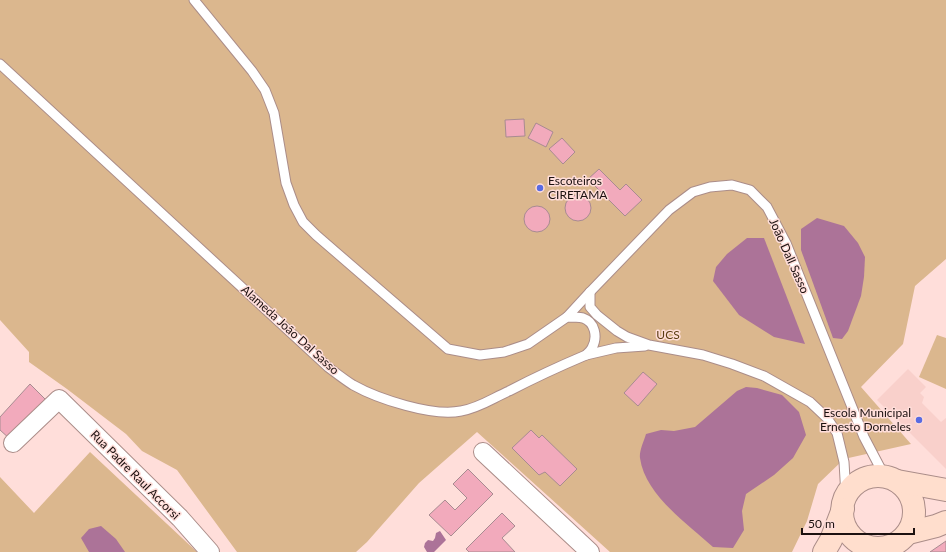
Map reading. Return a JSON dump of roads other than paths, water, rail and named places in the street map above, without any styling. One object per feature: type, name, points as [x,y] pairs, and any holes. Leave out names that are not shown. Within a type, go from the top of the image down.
[{"type":"street","name":"Rua Padre Raul Accorsi","points":[[13,442],[59,399],[180,518],[210,552]]},
{"type":"street","points":[[483,452],[590,552]]},
{"type":"street","points":[[824,552],[831,540],[844,503],[853,486],[862,480],[874,476],[946,490]]},
{"type":"street","points":[[891,479],[905,488],[912,498],[914,509],[913,521],[899,544]]},
{"type":"street","points":[[844,503],[844,520],[848,530],[854,538],[863,544],[873,547],[884,547],[899,544],[946,522]]},
{"type":"lane","points":[[194,0],[216,25],[265,90],[274,113],[286,183],[294,205],[303,222],[316,235],[448,349],[480,356],[504,352],[528,344],[567,317],[584,319],[590,322],[594,328],[595,333],[593,347],[586,355]]},
{"type":"lane","name":"Alameda João Dal Sasso","points":[[0,64],[328,367],[353,384],[377,396],[407,405],[436,411],[460,412],[481,406],[513,389],[586,355],[616,348],[649,345]]},
{"type":"lane","name":"João Dall Sasso","points":[[567,317],[669,210],[693,192],[732,185],[750,190],[767,207],[786,243],[864,437],[891,479]]},
{"type":"lane","points":[[590,292],[590,307],[597,315],[627,337],[649,345],[703,355],[732,364],[764,376],[810,402],[827,418],[837,433],[844,462],[844,503]]},
{"type":"place","name":"Escoteiros CIRETAMA","points":[[540,188]]},
{"type":"place","name":"Escola Municipal Ernesto Dorneles","points":[[919,420]]},
{"type":"park label","name":"UCS","points":[[668,335]]}]
